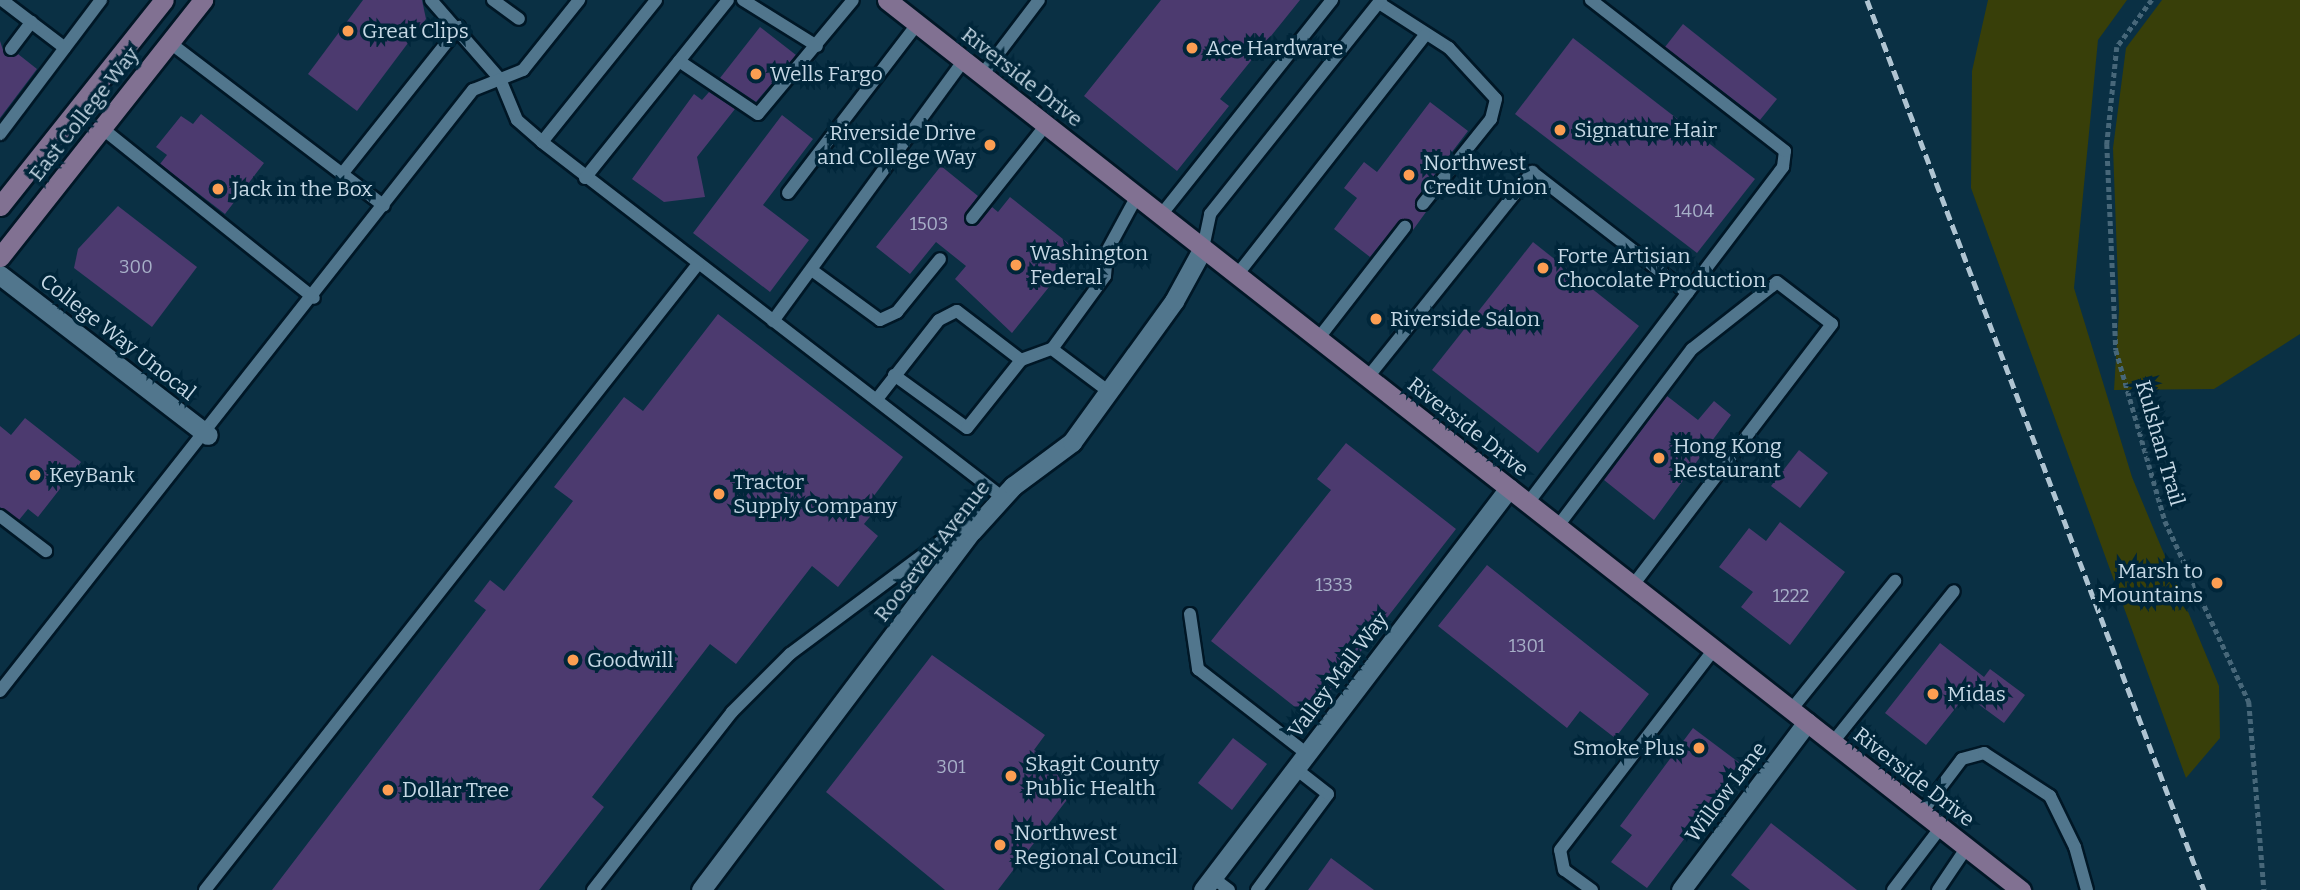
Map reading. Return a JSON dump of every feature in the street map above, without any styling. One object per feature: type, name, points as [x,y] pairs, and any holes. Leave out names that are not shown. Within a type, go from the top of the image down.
[{"type":"main road","name":"East College Way","points":[[0,206],[164,0]]},
{"type":"main road","name":"East College Way","points":[[0,257],[203,0]]},
{"type":"main road","name":"Riverside Drive","points":[[887,0],[2021,890]]},
{"type":"street","name":"Roosevelt Avenue","points":[[701,890],[1005,495],[1072,442],[1174,300],[1203,248]]},
{"type":"street","name":"College Way Unocal","points":[[0,275],[208,435]]},
{"type":"street","name":"Valley Mall Way","points":[[1208,884],[1509,488]]},
{"type":"street","name":"Willow Lane","points":[[1688,888],[1807,722]]},
{"type":"lane","points":[[2,0],[65,48]]},
{"type":"lane","points":[[0,134],[101,0]]},
{"type":"lane","points":[[431,0],[458,27],[500,79],[517,120],[542,142],[585,178],[1005,495],[790,654],[732,712],[593,890]]},
{"type":"lane","points":[[494,0],[519,19]]},
{"type":"lane","points":[[3,683],[208,435],[473,90],[523,71],[579,0]]},
{"type":"lane","points":[[542,142],[656,0]]},
{"type":"lane","points":[[585,178],[728,0]]},
{"type":"lane","points":[[743,0],[817,46]]},
{"type":"lane","points":[[679,61],[758,114],[853,0]]},
{"type":"lane","points":[[982,75],[1039,0]]},
{"type":"lane","points":[[1161,215],[1332,0]]},
{"type":"lane","points":[[1528,503],[1783,167],[1785,151],[1591,0]]},
{"type":"lane","points":[[1203,248],[1210,214],[1380,2],[1424,35],[1449,48],[1496,99],[1491,119],[1423,204]]},
{"type":"lane","points":[[11,49],[31,22]]},
{"type":"lane","points":[[788,193],[917,24]]},
{"type":"lane","points":[[342,174],[458,27]]},
{"type":"lane","points":[[1237,275],[1424,35]]},
{"type":"lane","points":[[169,42],[384,206]]},
{"type":"lane","points":[[773,321],[813,271],[964,60]]},
{"type":"lane","points":[[972,218],[1046,125]]},
{"type":"lane","points":[[103,129],[314,298]]},
{"type":"lane","points":[[1368,377],[1532,172],[1688,293]]},
{"type":"lane","points":[[894,375],[967,428],[1021,360],[1052,349],[1105,276],[1107,251],[1137,196]]},
{"type":"lane","points":[[1318,339],[1405,227]]},
{"type":"lane","points":[[813,271],[880,320],[889,319],[940,259]]},
{"type":"lane","points":[[205,890],[698,264]]},
{"type":"lane","points":[[1558,526],[1692,349],[1777,282],[1832,324],[1633,585]]},
{"type":"lane","points":[[877,399],[939,320],[957,311],[1021,360]]},
{"type":"lane","points":[[1052,349],[1108,391]]},
{"type":"lane","points":[[0,516],[46,551]]},
{"type":"lane","points":[[1791,710],[1895,581]]},
{"type":"lane","points":[[1833,742],[1954,591]]},
{"type":"lane","points":[[1190,614],[1198,669],[1301,762],[1328,794],[1257,890]]},
{"type":"lane","points":[[1592,890],[1564,870],[1560,850],[1714,649]]},
{"type":"lane","points":[[1922,812],[1962,759],[1984,752],[2050,796],[2075,847],[2087,890]]},
{"type":"lane","points":[[1893,890],[1941,827]]},
{"type":"lane","points":[[1938,890],[1967,848]]},
{"type":"lane","points":[[1208,884],[1229,890]]},
{"type":"path","name":"Kulshan Trail","points":[[2152,0],[2117,47],[2113,83],[2107,145],[2116,350],[2165,520],[2249,702],[2264,890]]},
{"type":"green space","points":[[1988,0],[2127,0],[2098,40],[2074,288],[2132,477],[2219,686],[2220,738],[2186,778],[1971,188],[1972,71]]},
{"type":"green space","points":[[2162,0],[2300,0],[2300,334],[2214,389],[2114,390],[2119,310],[2113,148],[2126,48]]},
{"type":"building","points":[[363,0],[422,0],[426,19],[357,111],[308,74]]},
{"type":"building","name":"Ace Hardware","points":[[1161,0],[1300,0],[1220,99],[1229,106],[1177,171],[1084,96]]},
{"type":"building","points":[[1683,24],[1777,99],[1760,120],[1665,47]]},
{"type":"building","name":"Wells Fargo","points":[[760,27],[796,55],[756,102],[720,78]]},
{"type":"building","points":[[1573,38],[1755,179],[1697,253],[1515,114]]},
{"type":"building","points":[[0,41],[5,56],[18,54],[37,69],[0,118]]},
{"type":"building","points":[[709,92],[735,109],[697,157],[705,197],[664,202],[632,179],[694,94],[702,100]]},
{"type":"building","points":[[1430,102],[1468,131],[1416,199],[1417,210],[1426,212],[1413,230],[1411,221],[1401,219],[1370,257],[1334,229],[1357,198],[1344,188],[1364,162],[1377,172]]},
{"type":"building","name":"Jack in the Box","points":[[201,114],[264,163],[225,214],[160,164],[167,155],[156,147],[181,116],[193,124]]},
{"type":"building","points":[[782,115],[813,139],[763,205],[809,240],[770,292],[693,233]]},
{"type":"building","points":[[941,166],[978,196],[964,216],[967,225],[976,226],[992,207],[998,212],[1010,197],[1078,251],[1012,333],[955,279],[966,266],[936,242],[910,274],[876,247]]},
{"type":"building","points":[[118,206],[197,267],[152,327],[74,268],[78,249]]},
{"type":"building","points":[[1533,242],[1639,326],[1538,453],[1432,370]]},
{"type":"building","points":[[718,314],[903,457],[870,501],[878,507],[864,524],[878,536],[838,587],[812,566],[736,664],[710,644],[592,797],[604,807],[539,890],[272,890],[486,610],[474,601],[490,580],[504,591],[573,501],[554,487],[624,397],[643,411]]},
{"type":"building","name":"Hong Kong Restaurant","points":[[1667,396],[1698,420],[1714,401],[1731,415],[1654,520],[1604,480]]},
{"type":"building","name":"KeyBank","points":[[25,418],[81,462],[38,517],[28,509],[19,520],[0,507],[0,426],[11,435]]},
{"type":"building","points":[[1346,443],[1456,529],[1309,718],[1211,641],[1331,490],[1317,479]]},
{"type":"building","points":[[1799,450],[1828,473],[1800,508],[1771,486]]},
{"type":"building","points":[[1780,522],[1845,572],[1790,645],[1741,607],[1753,592],[1719,567],[1749,528],[1766,541]]},
{"type":"building","points":[[1487,565],[1649,694],[1615,738],[1580,711],[1567,728],[1438,626]]},
{"type":"building","name":"Midas","points":[[1940,643],[1984,677],[1990,669],[2025,695],[2004,723],[1966,695],[1926,745],[1885,713]]},
{"type":"building","points":[[932,655],[1045,735],[1034,750],[1079,784],[998,890],[945,890],[826,792]]},
{"type":"building","points":[[1693,728],[1741,764],[1647,888],[1611,862],[1632,835],[1620,826]]},
{"type":"building","points":[[1233,738],[1267,764],[1232,810],[1198,783]]},
{"type":"building","points":[[1771,823],[1857,890],[1750,890],[1731,875]]},
{"type":"building","points":[[1331,858],[1374,890],[1308,890]]},
{"type":"railway","points":[[1867,0],[2204,890]]},
{"type":"place","name":"Great Clips","points":[[348,31]]},
{"type":"place","name":"Ace Hardware","points":[[1192,48]]},
{"type":"place","name":"Wells Fargo","points":[[756,74]]},
{"type":"place","name":"Signature Hair","points":[[1560,130]]},
{"type":"place","name":"Riverside Drive and College Way","points":[[990,145]]},
{"type":"place","name":"Northwest Credit Union","points":[[1409,175]]},
{"type":"place","name":"Jack in the Box","points":[[218,189]]},
{"type":"place","name":"Washington Federal","points":[[1016,265]]},
{"type":"place","name":"Forte Artisian Chocolate Production","points":[[1543,268]]},
{"type":"place","name":"Riverside Salon","points":[[1376,319]]},
{"type":"place","name":"Hong Kong Restaurant","points":[[1659,458]]},
{"type":"place","name":"KeyBank","points":[[35,475]]},
{"type":"place","name":"Tractor Supply Company","points":[[719,494]]},
{"type":"place","name":"Marsh to Mountains","points":[[2217,583]]},
{"type":"place","name":"Goodwill","points":[[573,660]]},
{"type":"place","name":"Midas","points":[[1933,694]]},
{"type":"place","name":"Smoke Plus","points":[[1699,748]]},
{"type":"place","name":"Skagit County Public Health","points":[[1011,776]]},
{"type":"place","name":"Dollar Tree","points":[[388,790]]},
{"type":"place","name":"Northwest Regional Council","points":[[1000,845]]}]
